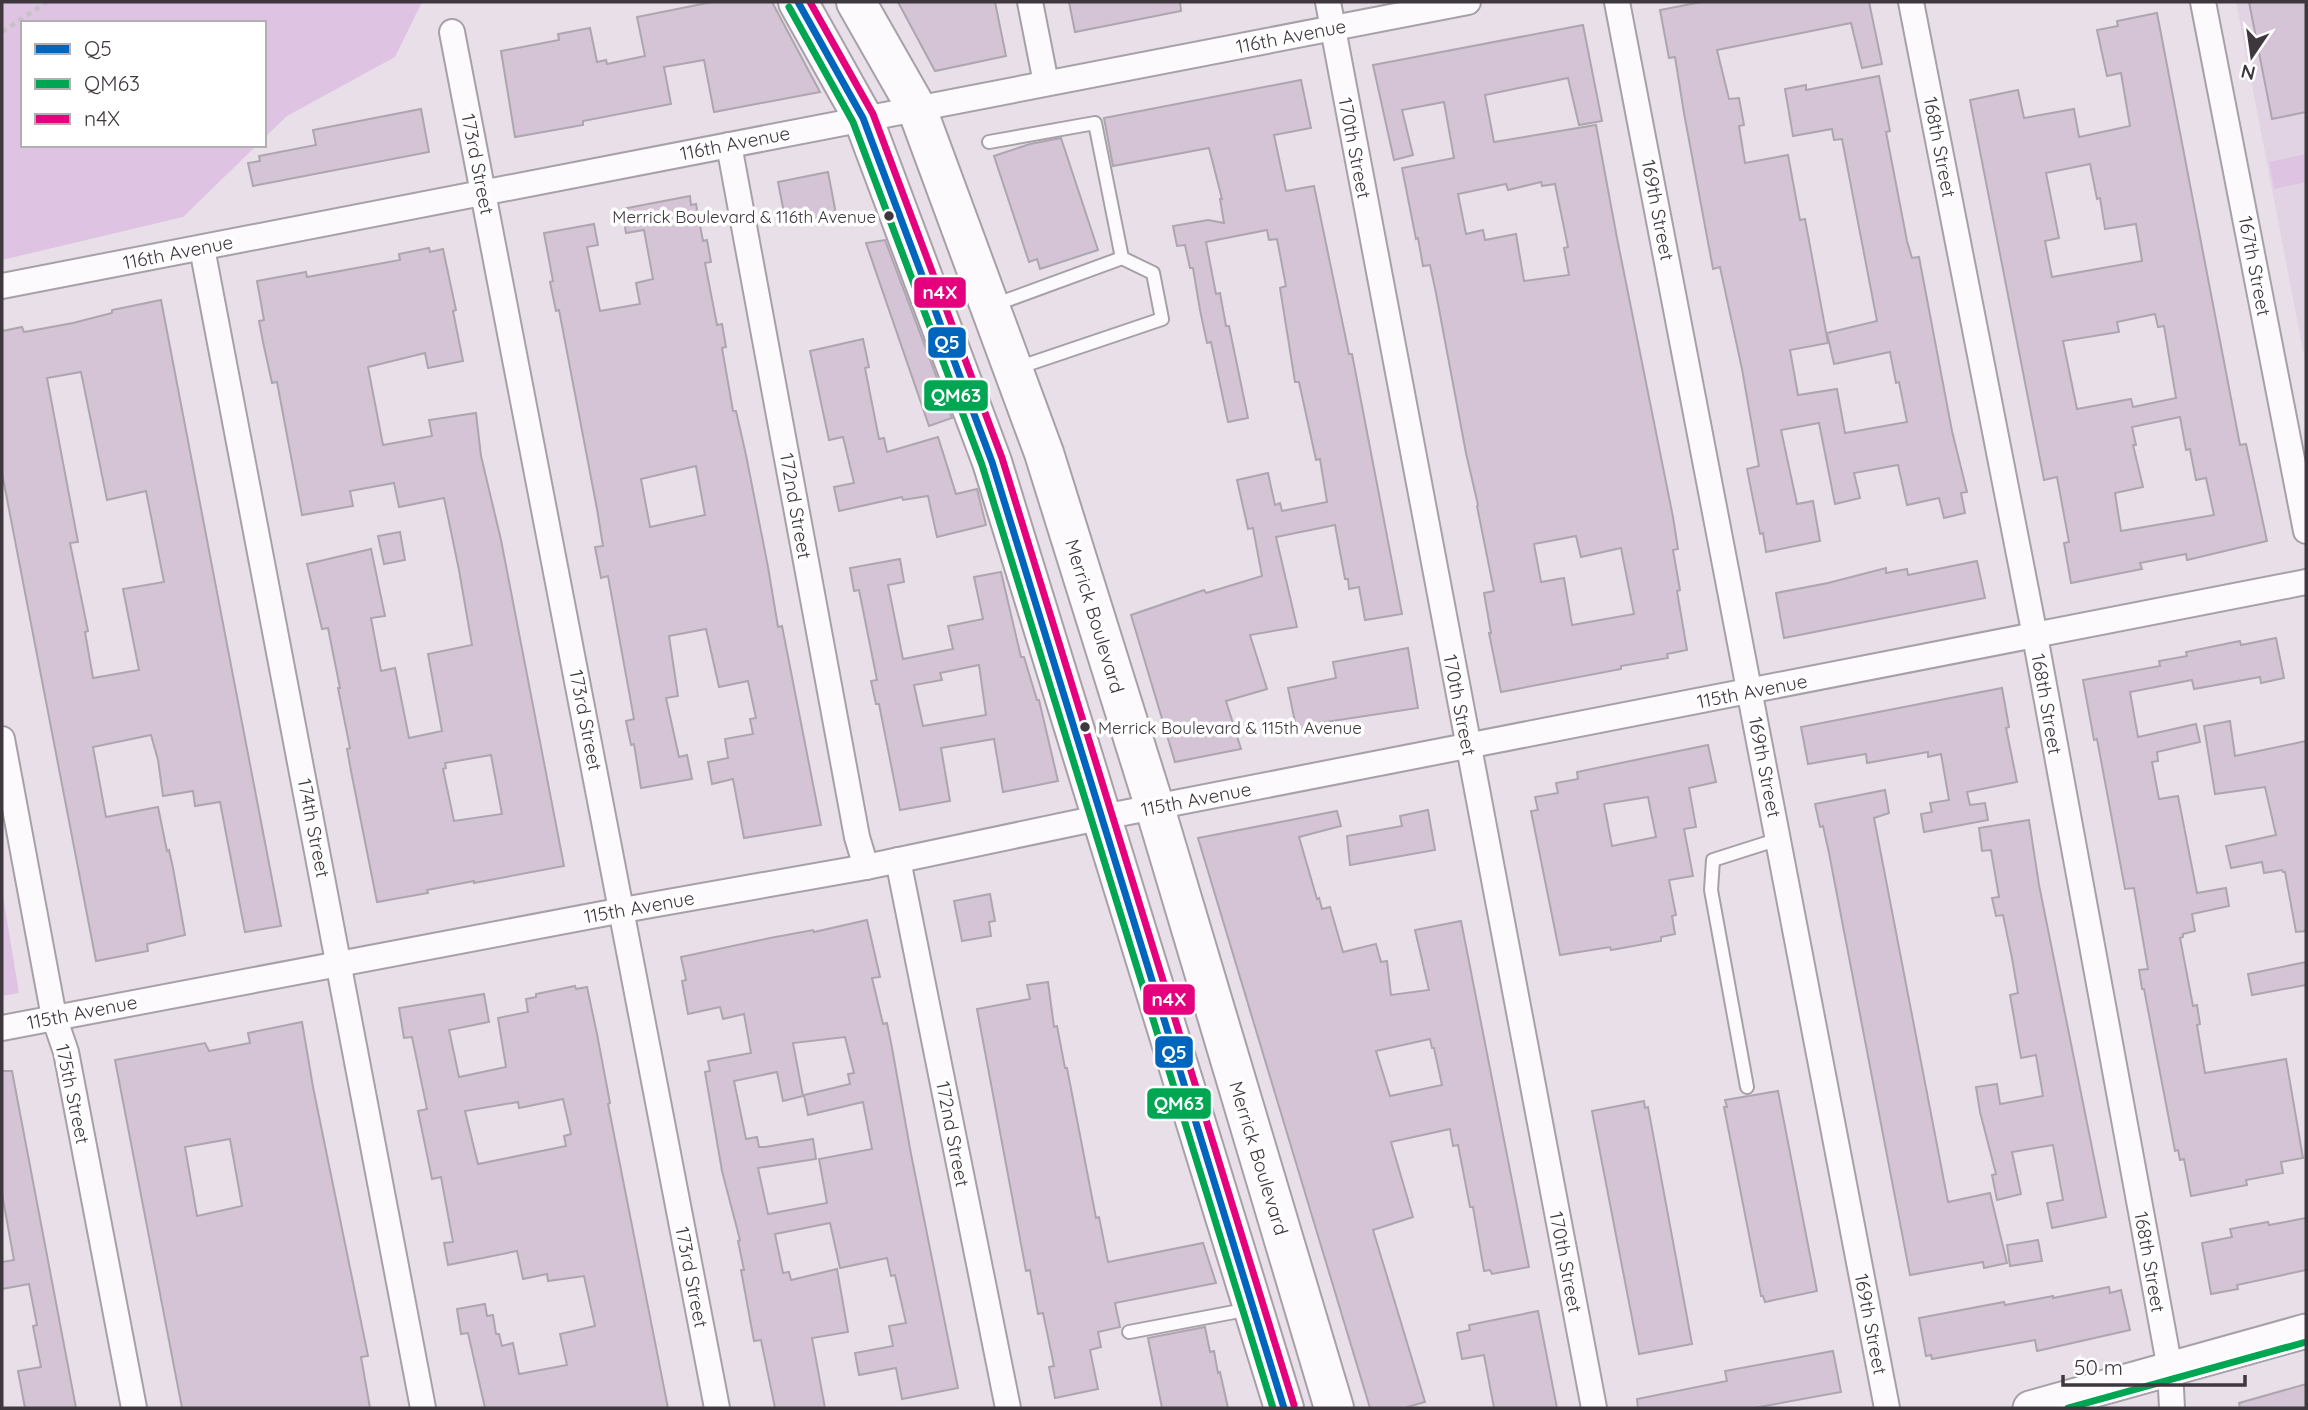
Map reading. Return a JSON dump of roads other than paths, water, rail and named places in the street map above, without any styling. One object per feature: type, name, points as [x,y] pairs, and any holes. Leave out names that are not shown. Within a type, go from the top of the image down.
[{"type":"main road","points":[[798,2],[863,118],[989,453],[1284,1408]]},
{"type":"main road","name":"Merrick Boulevard","points":[[856,2],[917,108],[1036,431],[1155,807],[1335,1408]]},
{"type":"main road","points":[[989,453],[1036,431]]},
{"type":"main road","points":[[2031,1408],[2306,1331]]},
{"type":"street","points":[[1030,2],[1046,83]]},
{"type":"street","name":"170th Street","points":[[1328,2],[1594,1408]]},
{"type":"street","name":"116th Avenue","points":[[2,286],[1468,2]]},
{"type":"street","name":"169th Street","points":[[1617,2],[1751,691],[1886,1408]]},
{"type":"street","name":"168th Street","points":[[1911,2],[2035,636],[2170,1369],[2172,1408]]},
{"type":"street","name":"167th Street","points":[[2203,2],[2306,531]]},
{"type":"street","name":"173rd Street","points":[[452,32],[717,1408]]},
{"type":"street","name":"172nd Street","points":[[729,145],[855,824],[866,867]]},
{"type":"street","name":"174th Street","points":[[202,248],[424,1408]]},
{"type":"street","name":"115th Avenue","points":[[2,1028],[623,910],[866,867],[1103,817],[2306,582]]},
{"type":"street","name":"175th Street","points":[[2,739],[54,1017],[66,1052],[134,1408]]},
{"type":"street","name":"172nd Street","points":[[898,860],[1008,1408]]},
{"type":"lane","points":[[989,142],[1095,123],[1122,258]]},
{"type":"lane","points":[[990,307],[1122,258],[1153,273],[1162,318],[1013,369]]},
{"type":"lane","points":[[1747,1087],[1711,890],[1713,860],[1779,839]]},
{"type":"lane","points":[[1129,1332],[1254,1308]]},
{"type":"place","name":"Merrick Boulevard & 116th Avenue","points":[[889,216]]},
{"type":"place","name":"Merrick Boulevard & 115th Avenue","points":[[1085,727]]}]
